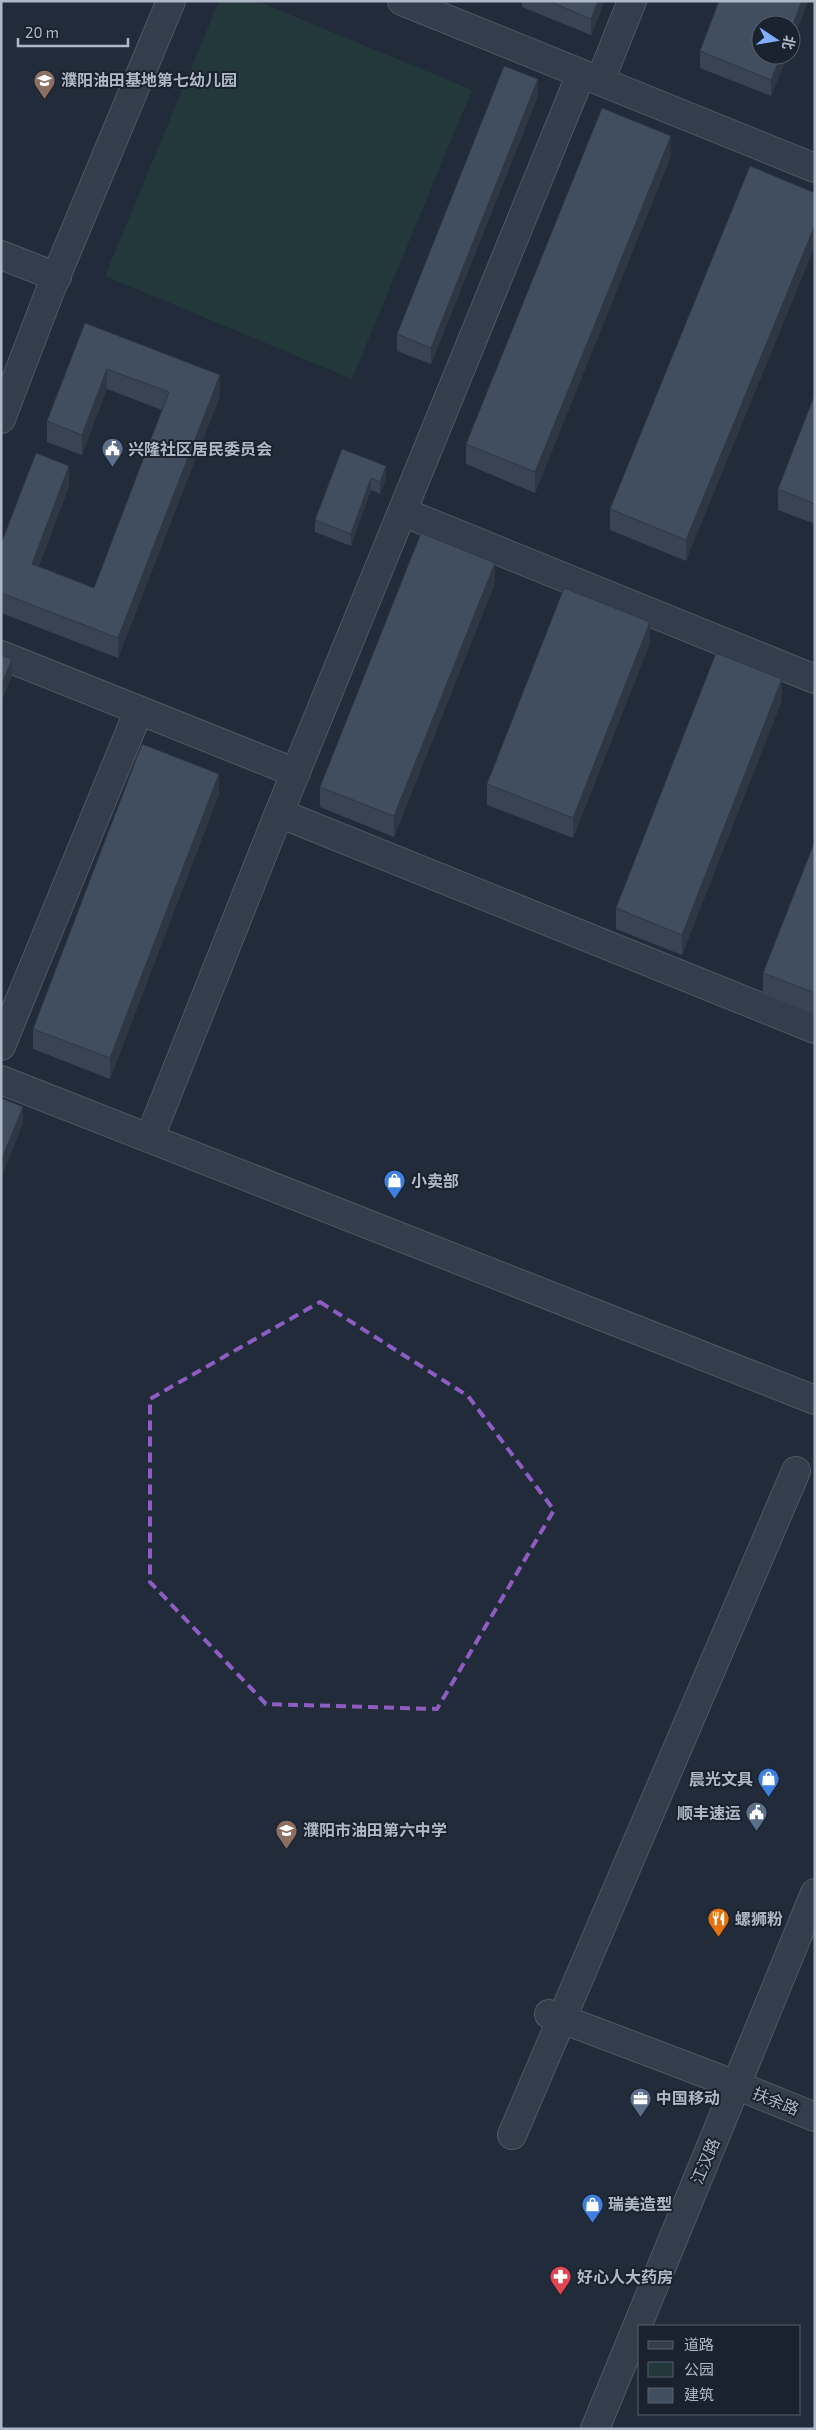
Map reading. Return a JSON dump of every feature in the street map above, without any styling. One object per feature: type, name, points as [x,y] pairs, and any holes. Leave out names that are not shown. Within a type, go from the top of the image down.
[{"type":"street","points":[[1,419],[57,277],[171,1]]},
{"type":"street","points":[[402,1],[815,168]]},
{"type":"street","points":[[150,1137],[279,813],[403,512],[590,77],[632,1]]},
{"type":"street","points":[[1,255],[57,277]]},
{"type":"street","points":[[403,512],[815,679]]},
{"type":"street","points":[[1,655],[296,773]]},
{"type":"street","points":[[1,1046],[139,710]]},
{"type":"street","points":[[279,813],[815,1029]]},
{"type":"street","points":[[1,1080],[815,1400]]},
{"type":"street","points":[[512,2135],[556,2016],[796,1471]]},
{"type":"street","name":"江汉路","points":[[595,2429],[815,1893]]},
{"type":"street","name":"扶余路","points":[[556,2016],[815,2117]]},
{"type":"highlighted area","points":[[320,1302],[468,1396],[554,1510],[437,1709],[266,1704],[150,1582],[150,1399]]},
{"type":"green space","points":[[219,1],[257,1],[472,90],[352,379],[105,276]]},
{"type":"building","points":[[549,1],[598,1],[591,19]]},
{"type":"building","points":[[719,1],[802,1],[796,15],[751,15],[751,65],[777,65],[771,80],[700,51]]},
{"type":"building","points":[[504,66],[538,79],[431,348],[397,334]]},
{"type":"building","points":[[602,108],[671,136],[535,472],[466,444]]},
{"type":"building","points":[[750,166],[815,193],[815,225],[686,540],[610,509]]},
{"type":"building","points":[[85,323],[220,375],[118,638],[1,593],[1,544],[36,453],[69,466],[32,564],[94,588],[169,392],[107,369],[82,435],[47,421]]},
{"type":"building","points":[[815,394],[815,504],[778,489]]},
{"type":"building","points":[[342,449],[386,466],[380,482],[371,478],[351,534],[315,520]]},
{"type":"building","points":[[421,533],[495,563],[394,816],[320,787]]},
{"type":"building","points":[[564,588],[650,622],[573,818],[487,784]]},
{"type":"building","points":[[716,653],[782,679],[682,935],[616,908]]},
{"type":"building","points":[[1,655],[12,659],[1,686]]},
{"type":"building","points":[[142,744],[219,774],[110,1058],[33,1029]]},
{"type":"building","points":[[815,841],[815,993],[763,973]]},
{"type":"building","points":[[1,1098],[23,1107],[1,1161]]},
{"type":"place","name":"濮阳油田基地第七幼儿园","points":[[45,99]]},
{"type":"place","name":"兴隆社区居民委员会","points":[[112,468]]},
{"type":"place","name":"小卖部","points":[[395,1200]]},
{"type":"place","name":"晨光文具","points":[[769,1798]]},
{"type":"place","name":"顺丰速运","points":[[757,1832]]},
{"type":"place","name":"濮阳市油田第六中学","points":[[287,1849]]},
{"type":"place","name":"螺狮粉","points":[[719,1938]]},
{"type":"place","name":"中国移动","points":[[640,2117]]},
{"type":"place","name":"瑞美造型","points":[[592,2223]]},
{"type":"place","name":"好心人大药房","points":[[561,2296]]}]
